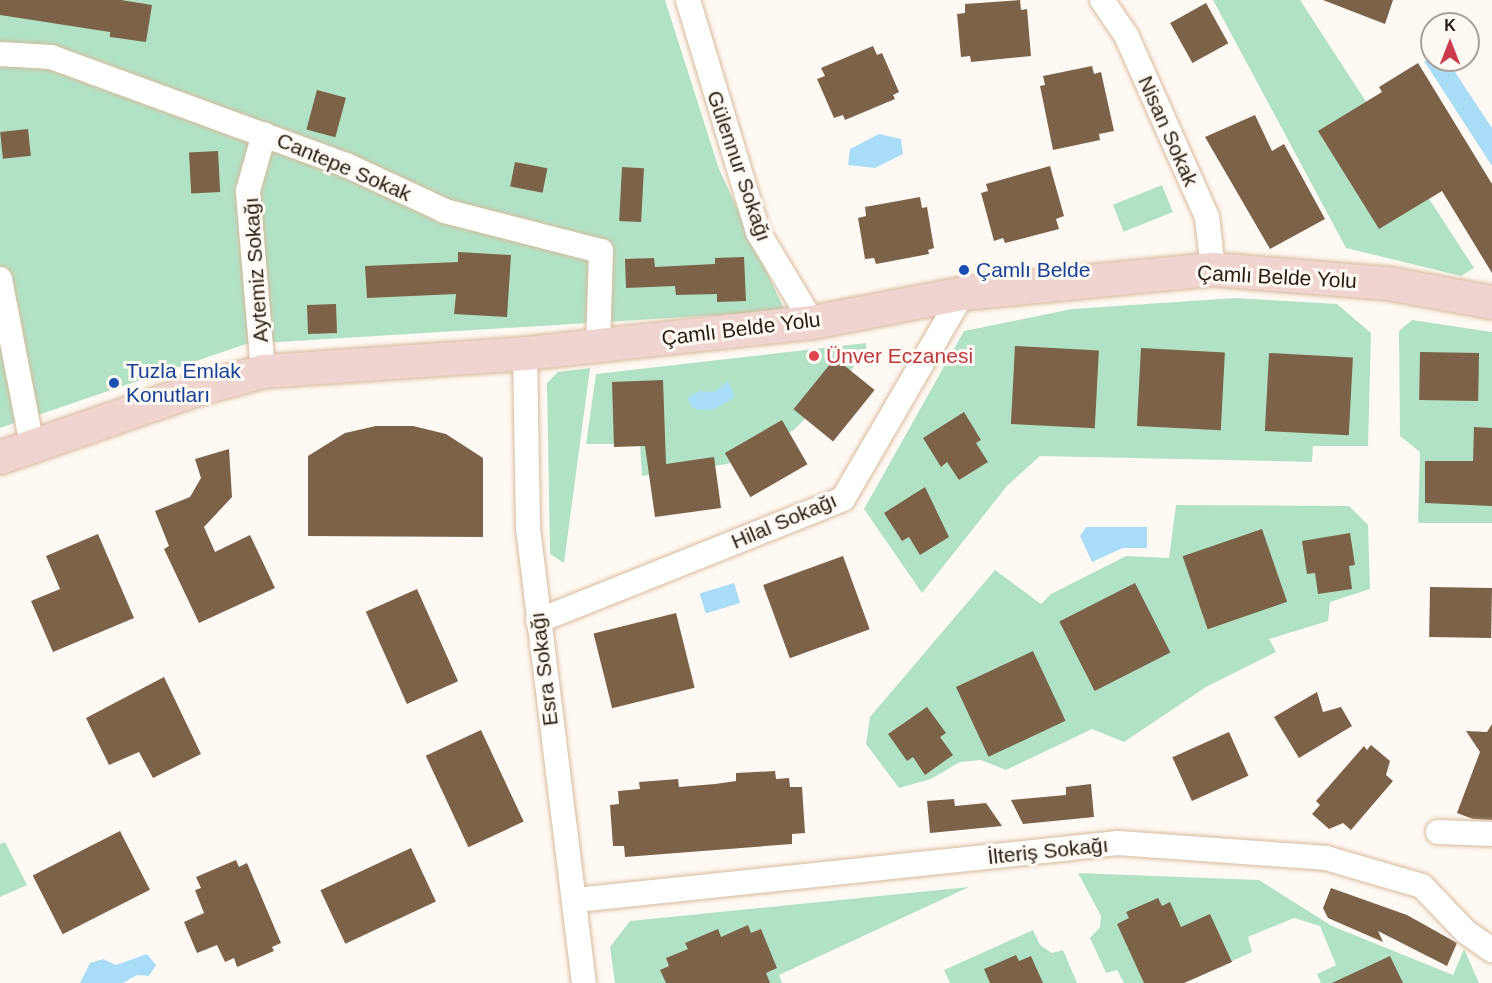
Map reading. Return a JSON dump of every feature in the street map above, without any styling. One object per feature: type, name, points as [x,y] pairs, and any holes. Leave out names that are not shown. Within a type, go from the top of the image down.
[{"type":"street","name":"Gülennur Sokağı","points":[[688,0],[758,232],[812,322]]},
{"type":"street","name":"Nisan Sokak","points":[[1102,0],[1126,35],[1207,217],[1213,269]]},
{"type":"street","name":"Cantepe Sokak","points":[[0,54],[51,57],[346,165],[445,211],[601,251],[598,345]]},
{"type":"street","name":"Aytemiz Sokağı","points":[[263,371],[248,191],[264,134]]},
{"type":"street","name":"Çamlı Belde Yolu","points":[[0,457],[263,371],[525,353],[812,322],[963,293],[1213,269],[1388,284],[1492,302]]},
{"type":"street","points":[[0,279],[32,445]]},
{"type":"street","name":"Hilal Sokağı","points":[[538,621],[843,499],[963,293]]},
{"type":"street","name":"Esra Sokağı","points":[[525,353],[528,528],[538,621],[577,900],[584,983]]},
{"type":"street","points":[[1438,832],[1492,834]]},
{"type":"street","name":"İlteriş Sokağı","points":[[577,900],[1118,843],[1336,861],[1422,886],[1466,932],[1492,950]]},
{"type":"green space","points":[[0,0],[665,0],[719,169],[785,311],[246,344],[0,428]]},
{"type":"green space","points":[[1213,0],[1300,0],[1474,268],[1461,276],[1346,248]]},
{"type":"green space","points":[[1162,185],[1173,212],[1124,232],[1113,205]]},
{"type":"green space","points":[[1235,298],[1337,304],[1371,333],[1368,446],[1313,446],[1312,462],[1040,456],[1007,486],[922,593],[864,509],[964,331],[1072,309]]},
{"type":"green space","points":[[1412,320],[1492,332],[1492,523],[1418,523],[1420,452],[1400,436],[1399,331]]},
{"type":"green space","points":[[866,343],[867,353],[794,430],[727,464],[642,476],[640,444],[586,444],[596,374]]},
{"type":"green space","points":[[590,368],[564,563],[550,554],[547,383],[558,372]]},
{"type":"green space","points":[[1176,505],[1349,506],[1368,525],[1370,589],[1330,602],[1328,621],[1269,639],[1276,652],[1206,687],[1124,742],[1092,729],[1006,770],[981,760],[960,762],[931,779],[899,788],[866,744],[870,717],[995,570],[1041,604],[1051,594],[1126,556],[1169,558]]},
{"type":"green space","points":[[5,842],[27,885],[0,897],[0,844]]},
{"type":"green space","points":[[1078,873],[1259,880],[1332,926],[1453,975],[1464,949],[1479,983],[1321,983],[1317,974],[1336,965],[1320,926],[1294,918],[1248,937],[1252,952],[1184,983],[1124,983],[1117,970],[1106,973],[1090,938],[1100,927],[1101,916]]},
{"type":"green space","points":[[969,887],[779,975],[782,983],[615,983],[610,947],[630,921]]},
{"type":"green space","points":[[1033,930],[1040,945],[1052,953],[1063,950],[1077,983],[950,983],[944,970]]},
{"type":"water","points":[[1431,72],[1455,72],[1492,128],[1492,166]]},
{"type":"water","points":[[879,134],[901,139],[903,154],[875,168],[848,165],[850,149]]},
{"type":"water","points":[[728,381],[735,397],[715,409],[698,410],[691,406],[688,398],[699,391],[714,392]]},
{"type":"water","points":[[1086,527],[1147,527],[1147,548],[1123,548],[1092,562],[1080,536]]},
{"type":"water","points":[[734,583],[740,603],[706,614],[700,594]]},
{"type":"water","points":[[147,954],[156,965],[149,976],[137,975],[123,983],[80,983],[90,963],[103,959],[116,965]]},
{"type":"building","points":[[0,0],[121,0],[152,5],[146,42],[110,37],[110,32],[0,15]]},
{"type":"building","points":[[1020,0],[1021,10],[1027,9],[1031,56],[971,62],[970,56],[961,57],[957,14],[965,13],[965,4]]},
{"type":"building","points":[[1323,0],[1393,0],[1385,24]]},
{"type":"building","points":[[1206,3],[1228,43],[1192,63],[1170,23]]},
{"type":"building","points":[[873,46],[877,55],[882,53],[899,92],[893,95],[895,99],[845,120],[843,115],[834,118],[817,79],[825,76],[821,68]]},
{"type":"building","points":[[1418,63],[1420,72],[1424,72],[1492,184],[1492,273],[1442,191],[1379,229],[1318,131],[1382,92],[1379,87]]},
{"type":"building","points":[[1092,66],[1094,74],[1101,72],[1114,131],[1099,134],[1100,140],[1053,150],[1040,86],[1045,85],[1043,76]]},
{"type":"building","points":[[317,90],[346,98],[335,137],[306,130]]},
{"type":"building","points":[[1255,115],[1272,151],[1284,144],[1325,219],[1270,249],[1205,137]]},
{"type":"building","points":[[28,129],[31,156],[3,159],[0,132]]},
{"type":"building","points":[[218,151],[220,192],[191,193],[189,153]]},
{"type":"building","points":[[515,162],[547,168],[543,193],[510,187]]},
{"type":"building","points":[[1050,166],[1064,216],[1056,219],[1059,229],[1005,243],[1003,238],[994,241],[981,193],[988,191],[986,184]]},
{"type":"building","points":[[622,167],[644,168],[641,222],[619,221]]},
{"type":"building","points":[[920,197],[922,208],[927,207],[934,248],[928,250],[929,254],[876,264],[874,258],[865,259],[858,218],[866,216],[865,207]]},
{"type":"building","points":[[458,252],[511,255],[507,317],[454,314],[456,294],[367,298],[365,266],[458,262]]},
{"type":"building","points":[[744,257],[746,301],[717,302],[717,294],[676,295],[675,286],[626,288],[625,259],[654,258],[655,267],[715,264],[715,258]]},
{"type":"building","points":[[336,304],[337,333],[308,334],[307,305]]},
{"type":"building","points":[[1015,346],[1099,350],[1095,428],[1011,424]]},
{"type":"building","points":[[1141,348],[1225,352],[1221,430],[1137,426]]},
{"type":"building","points":[[1420,352],[1479,353],[1478,401],[1419,400]]},
{"type":"building","points":[[1269,353],[1353,357],[1349,435],[1265,431]]},
{"type":"building","points":[[835,358],[875,390],[833,441],[793,409]]},
{"type":"building","points":[[663,380],[666,464],[714,457],[721,508],[655,517],[645,446],[614,447],[612,382]]},
{"type":"building","points":[[964,412],[981,440],[976,443],[988,462],[959,480],[947,462],[941,467],[923,438]]},
{"type":"building","points":[[782,420],[808,464],[750,497],[725,453]]},
{"type":"building","points":[[376,426],[413,426],[446,434],[483,458],[483,537],[308,536],[308,456],[345,433]]},
{"type":"building","points":[[1474,427],[1492,428],[1492,506],[1425,503],[1425,461],[1473,461]]},
{"type":"building","points":[[229,449],[232,497],[204,527],[215,552],[250,535],[275,588],[199,623],[164,549],[169,546],[155,511],[190,497],[201,478],[195,459]]},
{"type":"building","points":[[925,487],[949,537],[920,555],[909,537],[902,541],[884,513]]},
{"type":"building","points":[[1262,529],[1287,602],[1208,629],[1183,556]]},
{"type":"building","points":[[1350,533],[1355,565],[1349,566],[1352,589],[1318,594],[1315,573],[1307,574],[1302,541]]},
{"type":"building","points":[[98,534],[134,618],[53,652],[31,601],[60,589],[46,556]]},
{"type":"building","points":[[843,556],[870,629],[790,658],[763,585]]},
{"type":"building","points":[[1135,583],[1170,652],[1095,691],[1059,622]]},
{"type":"building","points":[[1430,587],[1492,588],[1491,638],[1429,637]]},
{"type":"building","points":[[417,589],[458,681],[407,704],[366,612]]},
{"type":"building","points":[[676,613],[695,688],[612,708],[594,634]]},
{"type":"building","points":[[1033,651],[1066,721],[989,757],[956,687]]},
{"type":"building","points":[[164,677],[201,754],[153,778],[139,752],[109,765],[86,718]]},
{"type":"building","points":[[1317,692],[1323,712],[1341,707],[1352,726],[1299,758],[1274,717]]},
{"type":"building","points":[[927,707],[946,733],[940,737],[953,755],[925,775],[913,757],[907,761],[888,734]]},
{"type":"building","points":[[1492,724],[1492,820],[1473,819],[1457,813],[1480,752],[1466,731],[1487,732]]},
{"type":"building","points":[[481,730],[524,822],[468,847],[426,756]]},
{"type":"building","points":[[1229,732],[1249,776],[1192,801],[1172,757]]},
{"type":"building","points":[[1371,745],[1390,761],[1386,775],[1393,781],[1351,830],[1343,823],[1329,829],[1312,814],[1320,805],[1316,801],[1364,746],[1367,750]]},
{"type":"building","points":[[775,771],[776,779],[789,778],[790,787],[802,787],[805,833],[792,834],[792,844],[625,857],[624,846],[613,846],[610,805],[619,804],[618,791],[640,789],[639,782],[678,779],[679,787],[736,781],[736,773]]},
{"type":"building","points":[[1091,784],[1094,817],[1023,824],[1011,800],[1066,795],[1066,787]]},
{"type":"building","points":[[954,799],[955,806],[986,803],[1002,826],[930,833],[927,801]]},
{"type":"building","points":[[120,831],[150,890],[63,934],[33,875]]},
{"type":"building","points":[[411,848],[436,901],[345,944],[320,890]]},
{"type":"building","points":[[236,860],[239,867],[247,863],[281,943],[272,947],[274,951],[237,967],[234,958],[225,962],[217,945],[197,953],[184,922],[204,913],[195,890],[201,888],[196,877]]},
{"type":"building","points":[[1331,888],[1407,915],[1457,943],[1447,966],[1378,931],[1383,942],[1328,918],[1323,908]]},
{"type":"building","points":[[1158,898],[1162,906],[1170,902],[1181,927],[1210,914],[1232,962],[1184,983],[1144,983],[1117,924],[1129,918],[1126,912]]},
{"type":"building","points":[[748,925],[751,933],[761,929],[777,968],[766,973],[770,983],[666,983],[660,970],[669,966],[666,958],[688,949],[685,943],[718,929],[721,937]]},
{"type":"building","points":[[1016,955],[1019,961],[1031,956],[1043,983],[990,983],[984,969]]},
{"type":"building","points":[[1390,956],[1403,983],[1332,983]]},
{"type":"place","name":"Çamlı Belde","points":[[964,270]]},
{"type":"place","name":"Ünver Eczanesi","points":[[814,356]]},
{"type":"place","name":"Tuzla Emlak Konutları","points":[[114,383]]}]
